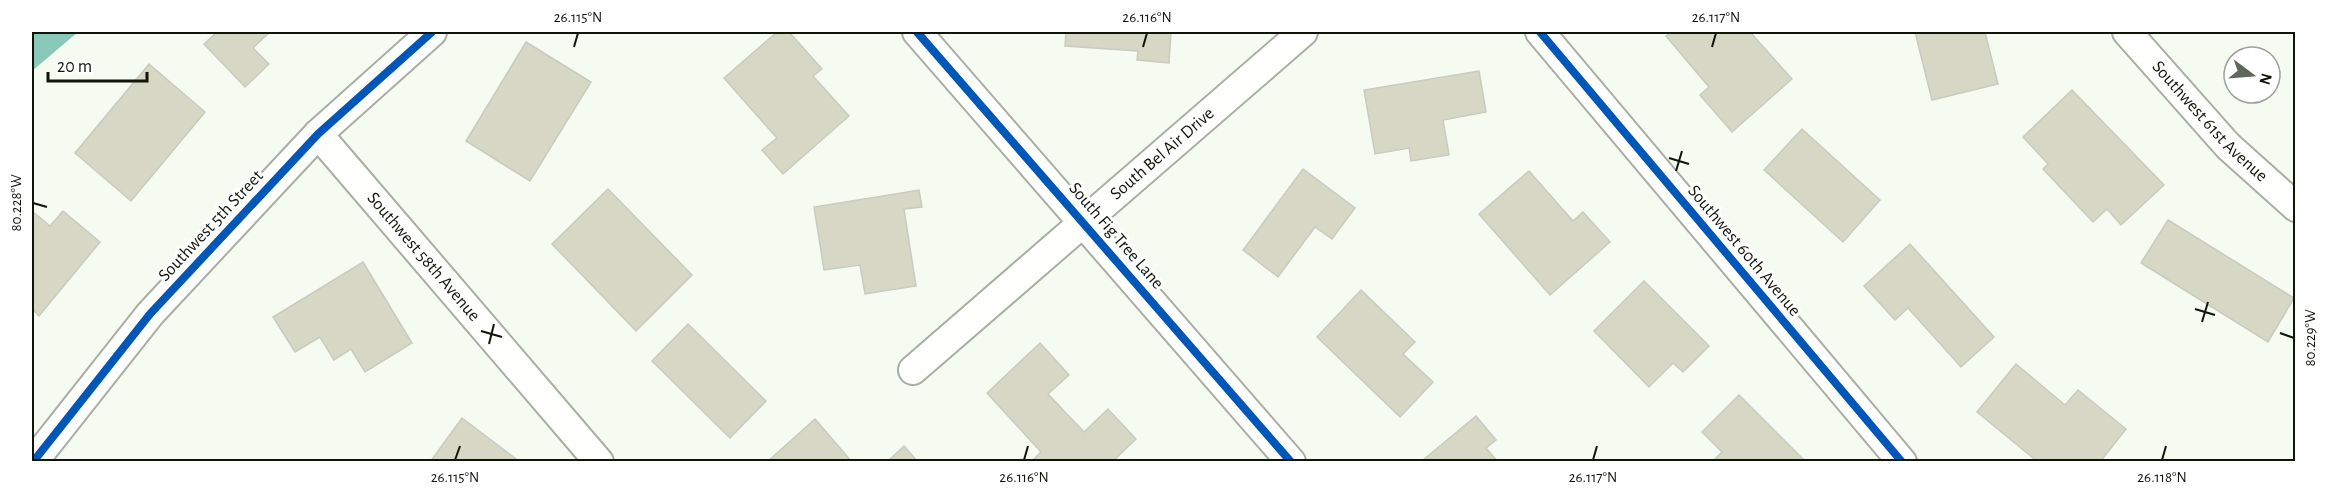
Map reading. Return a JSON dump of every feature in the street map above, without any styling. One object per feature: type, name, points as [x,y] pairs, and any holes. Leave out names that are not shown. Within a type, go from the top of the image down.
[{"type":"street","name":"Southwest 5th Street","points":[[33,462],[150,314],[318,134],[432,32]]},
{"type":"street","name":"South Fig Tree Lane","points":[[917,32],[1291,462]]},
{"type":"street","name":"South Bel Air Drive","points":[[913,370],[1303,32]]},
{"type":"street","name":"Southwest 60th Avenue","points":[[1540,32],[1902,462]]},
{"type":"street","name":"Southwest 61st Avenue","points":[[2127,32],[2228,146],[2295,207]]},
{"type":"street","name":"Southwest 58th Avenue","points":[[318,134],[599,462]]},
{"type":"water","points":[[32,32],[78,32],[32,71]]},
{"type":"building","points":[[217,32],[270,32],[253,48],[269,64],[245,87],[204,44]]},
{"type":"building","points":[[777,32],[789,32],[822,69],[813,76],[849,116],[783,174],[762,150],[777,138],[724,78]]},
{"type":"building","points":[[1066,32],[1171,32],[1169,63],[1137,60],[1138,51],[1065,46]]},
{"type":"building","points":[[1671,32],[1750,32],[1792,79],[1732,132],[1700,95],[1709,87],[1666,36]]},
{"type":"building","points":[[1915,32],[1985,32],[1998,84],[1932,100]]},
{"type":"building","points":[[526,42],[591,82],[530,181],[466,141]]},
{"type":"building","points":[[149,64],[205,112],[131,201],[75,153]]},
{"type":"building","points":[[1479,71],[1486,112],[1443,120],[1449,155],[1411,161],[1409,148],[1375,154],[1364,90]]},
{"type":"building","points":[[2072,90],[2164,185],[2121,225],[2107,209],[2093,222],[2043,169],[2048,164],[2023,137]]},
{"type":"building","points":[[1802,129],[1880,200],[1843,242],[1764,170]]},
{"type":"building","points":[[1303,169],[1355,208],[1332,239],[1315,227],[1278,277],[1243,250]]},
{"type":"building","points":[[1529,171],[1573,221],[1583,212],[1610,242],[1550,295],[1479,214]]},
{"type":"building","points":[[608,189],[692,275],[636,331],[552,244]]},
{"type":"building","points":[[919,190],[922,207],[904,209],[916,286],[865,294],[860,265],[824,270],[814,207]]},
{"type":"building","points":[[32,211],[50,226],[63,211],[100,242],[39,316],[32,309]]},
{"type":"building","points":[[2168,220],[2294,298],[2268,342],[2141,263]]},
{"type":"building","points":[[1910,244],[1994,337],[1961,367],[1908,308],[1895,320],[1864,286]]},
{"type":"building","points":[[363,262],[412,343],[365,372],[351,349],[334,360],[320,337],[295,352],[273,317]]},
{"type":"building","points":[[1644,281],[1709,346],[1683,372],[1673,363],[1649,387],[1594,331]]},
{"type":"building","points":[[1361,290],[1415,342],[1403,354],[1433,382],[1400,417],[1317,337]]},
{"type":"building","points":[[688,324],[766,401],[730,438],[652,361]]},
{"type":"building","points":[[1040,343],[1069,375],[1048,394],[1084,432],[1108,409],[1136,439],[1112,462],[1031,462],[1041,452],[987,393]]},
{"type":"building","points":[[2016,364],[2065,405],[2078,390],[2126,429],[2100,462],[2038,462],[1977,412]]},
{"type":"building","points":[[1739,395],[1806,462],[1712,462],[1722,452],[1702,432]]},
{"type":"building","points":[[1476,416],[1496,440],[1486,448],[1498,462],[1425,462],[1423,460]]},
{"type":"building","points":[[462,418],[520,462],[430,462]]},
{"type":"building","points":[[815,419],[852,462],[767,462]]},
{"type":"building","points":[[904,446],[918,462],[887,462]]},
{"type":"cycle path","points":[[33,462],[150,314],[318,134],[432,32]]},
{"type":"cycle path","points":[[917,32],[1291,462]]},
{"type":"cycle path","points":[[1540,32],[1902,462]]}]
